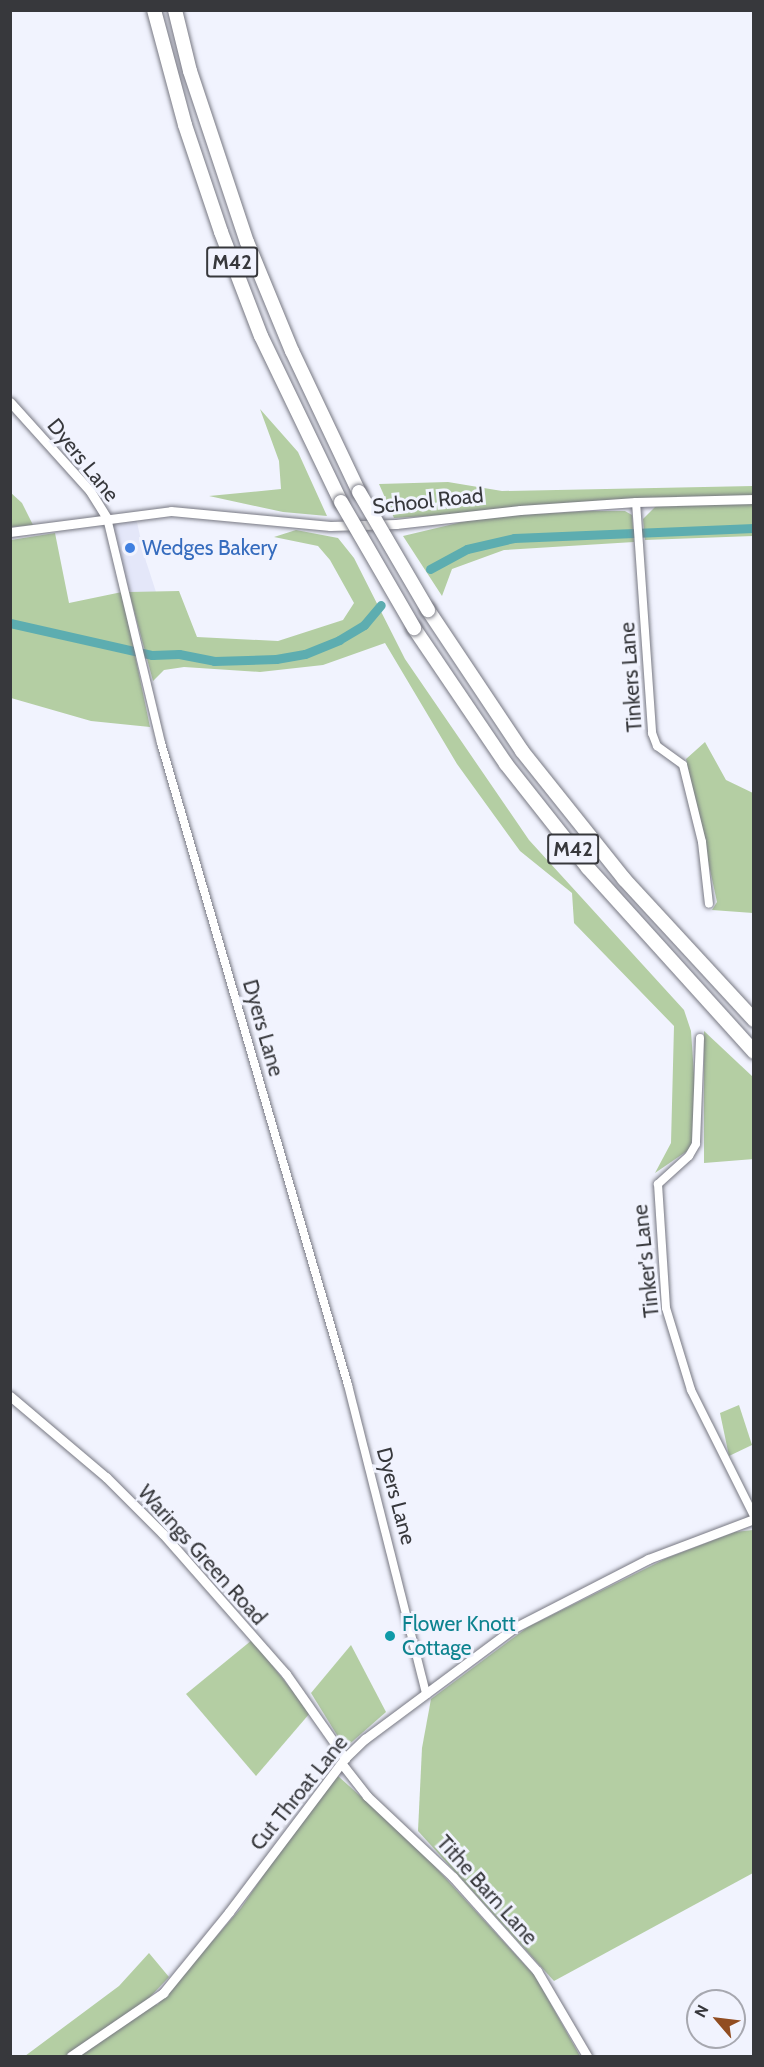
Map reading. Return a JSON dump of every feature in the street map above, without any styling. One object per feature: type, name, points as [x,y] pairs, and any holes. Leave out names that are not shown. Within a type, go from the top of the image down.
[{"type":"highway","name":"M42","points":[[154,10],[184,125],[229,253],[261,336],[341,502],[414,628],[506,764],[588,868],[753,1052]]},
{"type":"highway","name":"M42","points":[[175,10],[190,71],[247,242],[292,351],[360,492],[428,610],[522,751],[624,879],[753,1020]]},
{"type":"street","name":"Dyers Lane","points":[[10,402],[90,491],[107,518],[162,743],[348,1385],[426,1694]]},
{"type":"street","name":"School Road","points":[[10,532],[171,511],[310,525],[396,524],[520,510],[636,502],[753,499]]},
{"type":"street","name":"Tinkers Lane","points":[[636,502],[641,544],[652,733],[657,746],[683,765],[702,842],[709,904]]},
{"type":"street","name":"Tinker's Lane","points":[[700,1038],[696,1144],[689,1156],[658,1185],[666,1308],[691,1390],[753,1517]]},
{"type":"street","name":"Warings Green Road","points":[[10,1396],[98,1470],[163,1534],[286,1674],[344,1761]]},
{"type":"street","name":"Cut Throat Lane","points":[[71,2056],[163,1993],[344,1761],[426,1694],[514,1628],[648,1559],[753,1517]]},
{"type":"street","name":"Tithe Barn Lane","points":[[344,1761],[367,1796],[453,1877],[537,1971],[587,2056]]},
{"type":"shaded area","points":[[136,518],[156,592],[129,592],[110,522]]},
{"type":"green space","points":[[260,409],[298,452],[327,516],[283,512],[209,496],[281,489],[279,461]]},
{"type":"green space","points":[[448,482],[502,491],[753,486],[754,496],[394,518],[379,484]]},
{"type":"green space","points":[[10,492],[22,503],[33,525],[11,527]]},
{"type":"green space","points":[[753,503],[753,536],[645,540],[643,519],[657,505]]},
{"type":"green space","points":[[625,511],[632,515],[634,542],[504,550],[452,569],[442,596],[403,536],[483,517]]},
{"type":"green space","points":[[296,530],[338,538],[354,558],[405,659],[529,840],[684,1010],[691,1031],[697,1118],[690,1149],[655,1173],[671,1143],[674,1026],[574,923],[572,893],[520,851],[457,764],[385,643],[323,665],[260,672],[184,667],[164,670],[153,681],[129,592],[179,591],[197,637],[278,641],[343,620],[354,603],[330,560],[318,546],[274,537]]},
{"type":"green space","points":[[55,533],[69,603],[122,592],[150,727],[91,721],[11,698],[11,540]]},
{"type":"green space","points":[[705,742],[726,780],[753,793],[753,913],[712,910],[717,902],[686,759]]},
{"type":"green space","points":[[704,1031],[753,1077],[754,1159],[704,1163]]},
{"type":"green space","points":[[739,1405],[752,1445],[729,1456],[720,1413]]},
{"type":"green space","points":[[753,1530],[753,1873],[554,1981],[418,1831],[422,1748],[431,1699],[528,1627],[667,1558],[735,1532]]},
{"type":"green space","points":[[252,1640],[310,1713],[256,1776],[186,1694]]},
{"type":"green space","points":[[351,1645],[386,1712],[345,1748],[311,1693]]},
{"type":"green space","points":[[338,1776],[418,1848],[535,1976],[580,2056],[25,2056],[119,1986],[149,1953],[169,1977],[150,1997],[157,2005],[241,1908],[295,1829]]},
{"type":"waterway","points":[[430,569],[467,549],[514,538],[754,528]]},
{"type":"waterway","points":[[10,623],[152,655],[179,654],[214,661],[276,659],[305,654],[339,640],[364,625],[381,605]]},
{"type":"place","name":"Wedges Bakery","points":[[130,548]]},
{"type":"place","name":"Flower Knott Cottage","points":[[390,1636]]}]
